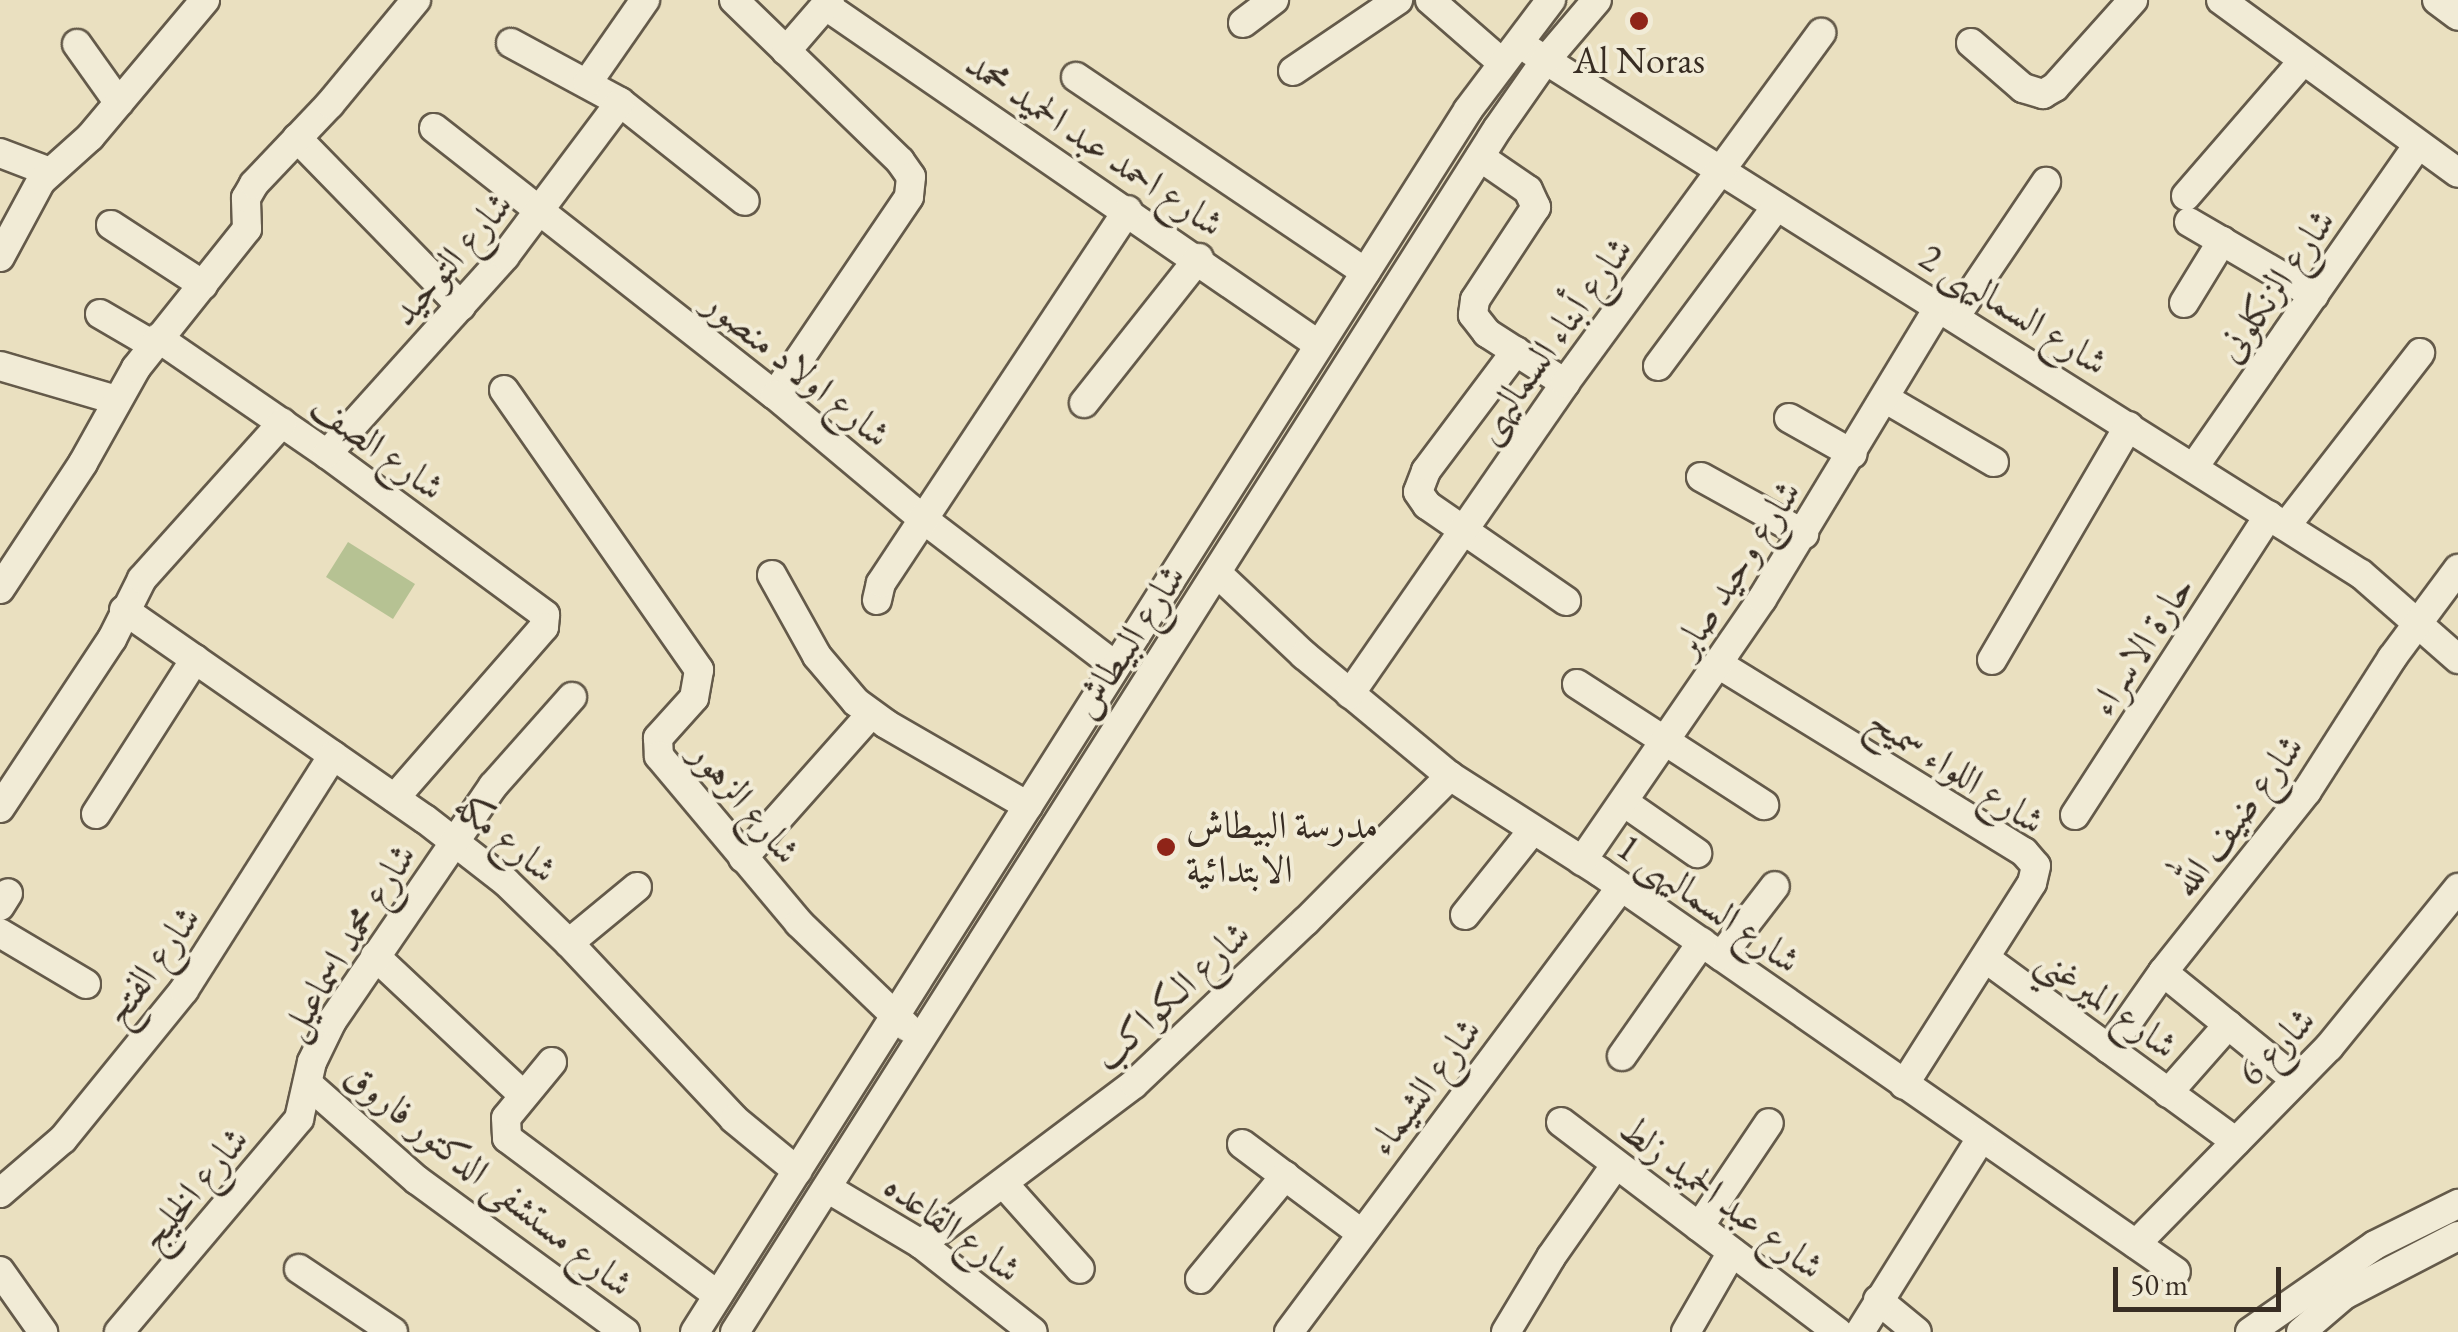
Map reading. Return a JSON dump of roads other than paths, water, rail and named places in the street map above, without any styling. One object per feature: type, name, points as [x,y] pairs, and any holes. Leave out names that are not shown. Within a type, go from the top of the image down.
[{"type":"street","points":[[0,257],[34,191],[120,103],[204,0]]},
{"type":"street","points":[[0,589],[83,463],[116,400],[156,341],[247,229],[246,198],[254,184],[416,0]]},
{"type":"street","points":[[588,82],[645,0]]},
{"type":"street","points":[[734,0],[900,160],[911,177],[910,197],[775,395]]},
{"type":"street","points":[[1243,23],[1274,0]]},
{"type":"street","points":[[1293,71],[1398,0]]},
{"type":"street","name":"شارع السماليهى 2","points":[[1430,0],[1509,52],[1545,61],[2361,574],[2458,659]]},
{"type":"street","name":"شارع البيطاش","points":[[696,1332],[1365,272],[1509,52],[1551,0]]},
{"type":"street","points":[[1971,43],[2029,92],[2043,94],[2055,87],[2133,0]]},
{"type":"street","points":[[2221,0],[2458,173]]},
{"type":"street","points":[[2438,0],[2458,16]]},
{"type":"street","points":[[786,51],[828,3]]},
{"type":"street","name":"شارع احمد عبد الحميد محمد","points":[[828,3],[1198,258],[1312,357],[1333,388]]},
{"type":"street","name":"شارع البيطاش","points":[[736,1332],[1480,157],[1580,6]]},
{"type":"street","name":"شارع أبناء السماليهى","points":[[1350,694],[1565,383],[1821,33]]},
{"type":"street","points":[[511,43],[620,102],[745,200]]},
{"type":"street","points":[[76,44],[120,103]]},
{"type":"street","points":[[2302,62],[2187,209],[2222,242],[2314,295]]},
{"type":"street","points":[[1076,77],[1365,272]]},
{"type":"street","name":"شارع التوحيد","points":[[327,454],[541,212],[620,102]]},
{"type":"street","name":"شارع اولاد منصور","points":[[434,128],[775,395],[923,519],[1115,666]]},
{"type":"street","points":[[297,138],[460,306]]},
{"type":"street","name":"شارع الزنكلونى","points":[[2194,467],[2418,146]]},
{"type":"street","points":[[0,154],[50,172]]},
{"type":"street","points":[[1480,157],[1528,190],[1535,200],[1534,214],[1473,308],[1481,328],[1565,383]]},
{"type":"street","name":"شارع وحيد صابر","points":[[1582,861],[1720,665],[1886,399],[2046,182]]},
{"type":"street","points":[[1658,366],[1777,206]]},
{"type":"street","points":[[878,600],[878,588],[1128,210]]},
{"type":"street","points":[[111,225],[203,285]]},
{"type":"street","points":[[2184,303],[2222,242]]},
{"type":"street","points":[[1084,403],[1198,258]]},
{"type":"street","name":"شارع الصف","points":[[100,314],[156,341],[282,423],[542,612],[545,622],[395,798]]},
{"type":"street","points":[[1516,351],[1419,481],[1424,502],[1566,601]]},
{"type":"street","name":"حارة الاسراء","points":[[2075,815],[2278,521],[2420,353]]},
{"type":"street","points":[[0,366],[116,400]]},
{"type":"street","name":"شارع الزهور","points":[[504,390],[699,670],[699,690],[658,738],[657,752],[829,956],[920,1038]]},
{"type":"street","points":[[1886,399],[1994,462]]},
{"type":"street","points":[[1789,418],[1853,454]]},
{"type":"street","points":[[0,808],[112,639],[124,610],[153,565],[282,423]]},
{"type":"street","points":[[1992,660],[2129,426]]},
{"type":"street","points":[[1702,477],[1804,534]]},
{"type":"street","name":"شارع ضيف الله","points":[[2109,1050],[2163,972],[2307,791],[2418,621],[2458,569]]},
{"type":"street","name":"شارع السماليهى 1","points":[[1216,573],[1350,694],[1450,776],[1711,949],[2176,1272]]},
{"type":"street","points":[[772,575],[829,674],[871,714],[1028,806]]},
{"type":"street","name":"شارع مكه","points":[[124,610],[454,840],[570,943],[734,1120],[798,1171]]},
{"type":"street","points":[[96,814],[195,659]]},
{"type":"street","name":"شارع اللواء سميح","points":[[1720,665],[2029,855],[2036,866],[2035,878],[1904,1085]]},
{"type":"street","points":[[1577,684],[1764,804]]},
{"type":"street","name":"شارع محمد اسماعيل","points":[[308,1084],[321,1040],[454,840],[520,752],[572,697]]},
{"type":"street","points":[[743,858],[871,714]]},
{"type":"street","name":"شارع الفتح","points":[[0,1194],[63,1140],[184,990],[333,755]]},
{"type":"street","name":"شارع الكواكب","points":[[921,1244],[1164,1057],[1450,776]]},
{"type":"street","points":[[1625,802],[1697,853]]},
{"type":"street","points":[[1465,915],[1532,831]]},
{"type":"street","points":[[1622,1056],[1711,949],[1775,886]]},
{"type":"street","points":[[570,943],[637,887]]},
{"type":"street","name":"شارع الشيماء","points":[[1289,1332],[1620,887]]},
{"type":"street","name":"شارع 6","points":[[2136,1244],[2379,989],[2458,888]]},
{"type":"street","points":[[0,933],[86,984]]},
{"type":"street","points":[[375,956],[524,1096]]},
{"type":"street","name":"شارع الميرغني","points":[[1985,958],[2236,1142]]},
{"type":"street","points":[[2163,972],[2296,1080]]},
{"type":"street","points":[[2168,1093],[2228,1024]]},
{"type":"street","points":[[552,1062],[504,1123],[507,1138],[718,1295]]},
{"type":"street","name":"شارع الخليج","points":[[119,1332],[291,1130],[304,1108],[308,1084]]},
{"type":"street","name":"شارع مستشفى الدكتور فاروق","points":[[308,1084],[416,1180],[625,1332]]},
{"type":"street","name":"شارع عبد الحميد زلط","points":[[1561,1122],[1838,1332]]},
{"type":"street","points":[[1699,1227],[1769,1123]]},
{"type":"street","points":[[1860,1332],[1982,1138]]},
{"type":"street","points":[[1242,1144],[1361,1234]]},
{"type":"street","points":[[1506,1332],[1551,1257],[1616,1164]]},
{"type":"street","points":[[1200,1279],[1284,1176]]},
{"type":"street","points":[[1003,1183],[1080,1269]]},
{"type":"street","name":"شارع القاعده","points":[[826,1188],[921,1244],[1034,1332]]},
{"type":"street","points":[[2250,1332],[2375,1245],[2458,1204]]},
{"type":"street","points":[[2301,1332],[2344,1295],[2458,1236]]},
{"type":"street","points":[[1686,1332],[1732,1252]]},
{"type":"street","points":[[299,1269],[393,1332]]},
{"type":"street","points":[[0,1271],[43,1332]]},
{"type":"street","points":[[1878,1300],[1917,1332]]},
{"type":"place","name":"Al Noras","points":[[1639,21]]},
{"type":"place","name":"مدرسة البيطاش الابتدائية","points":[[1166,847]]}]
